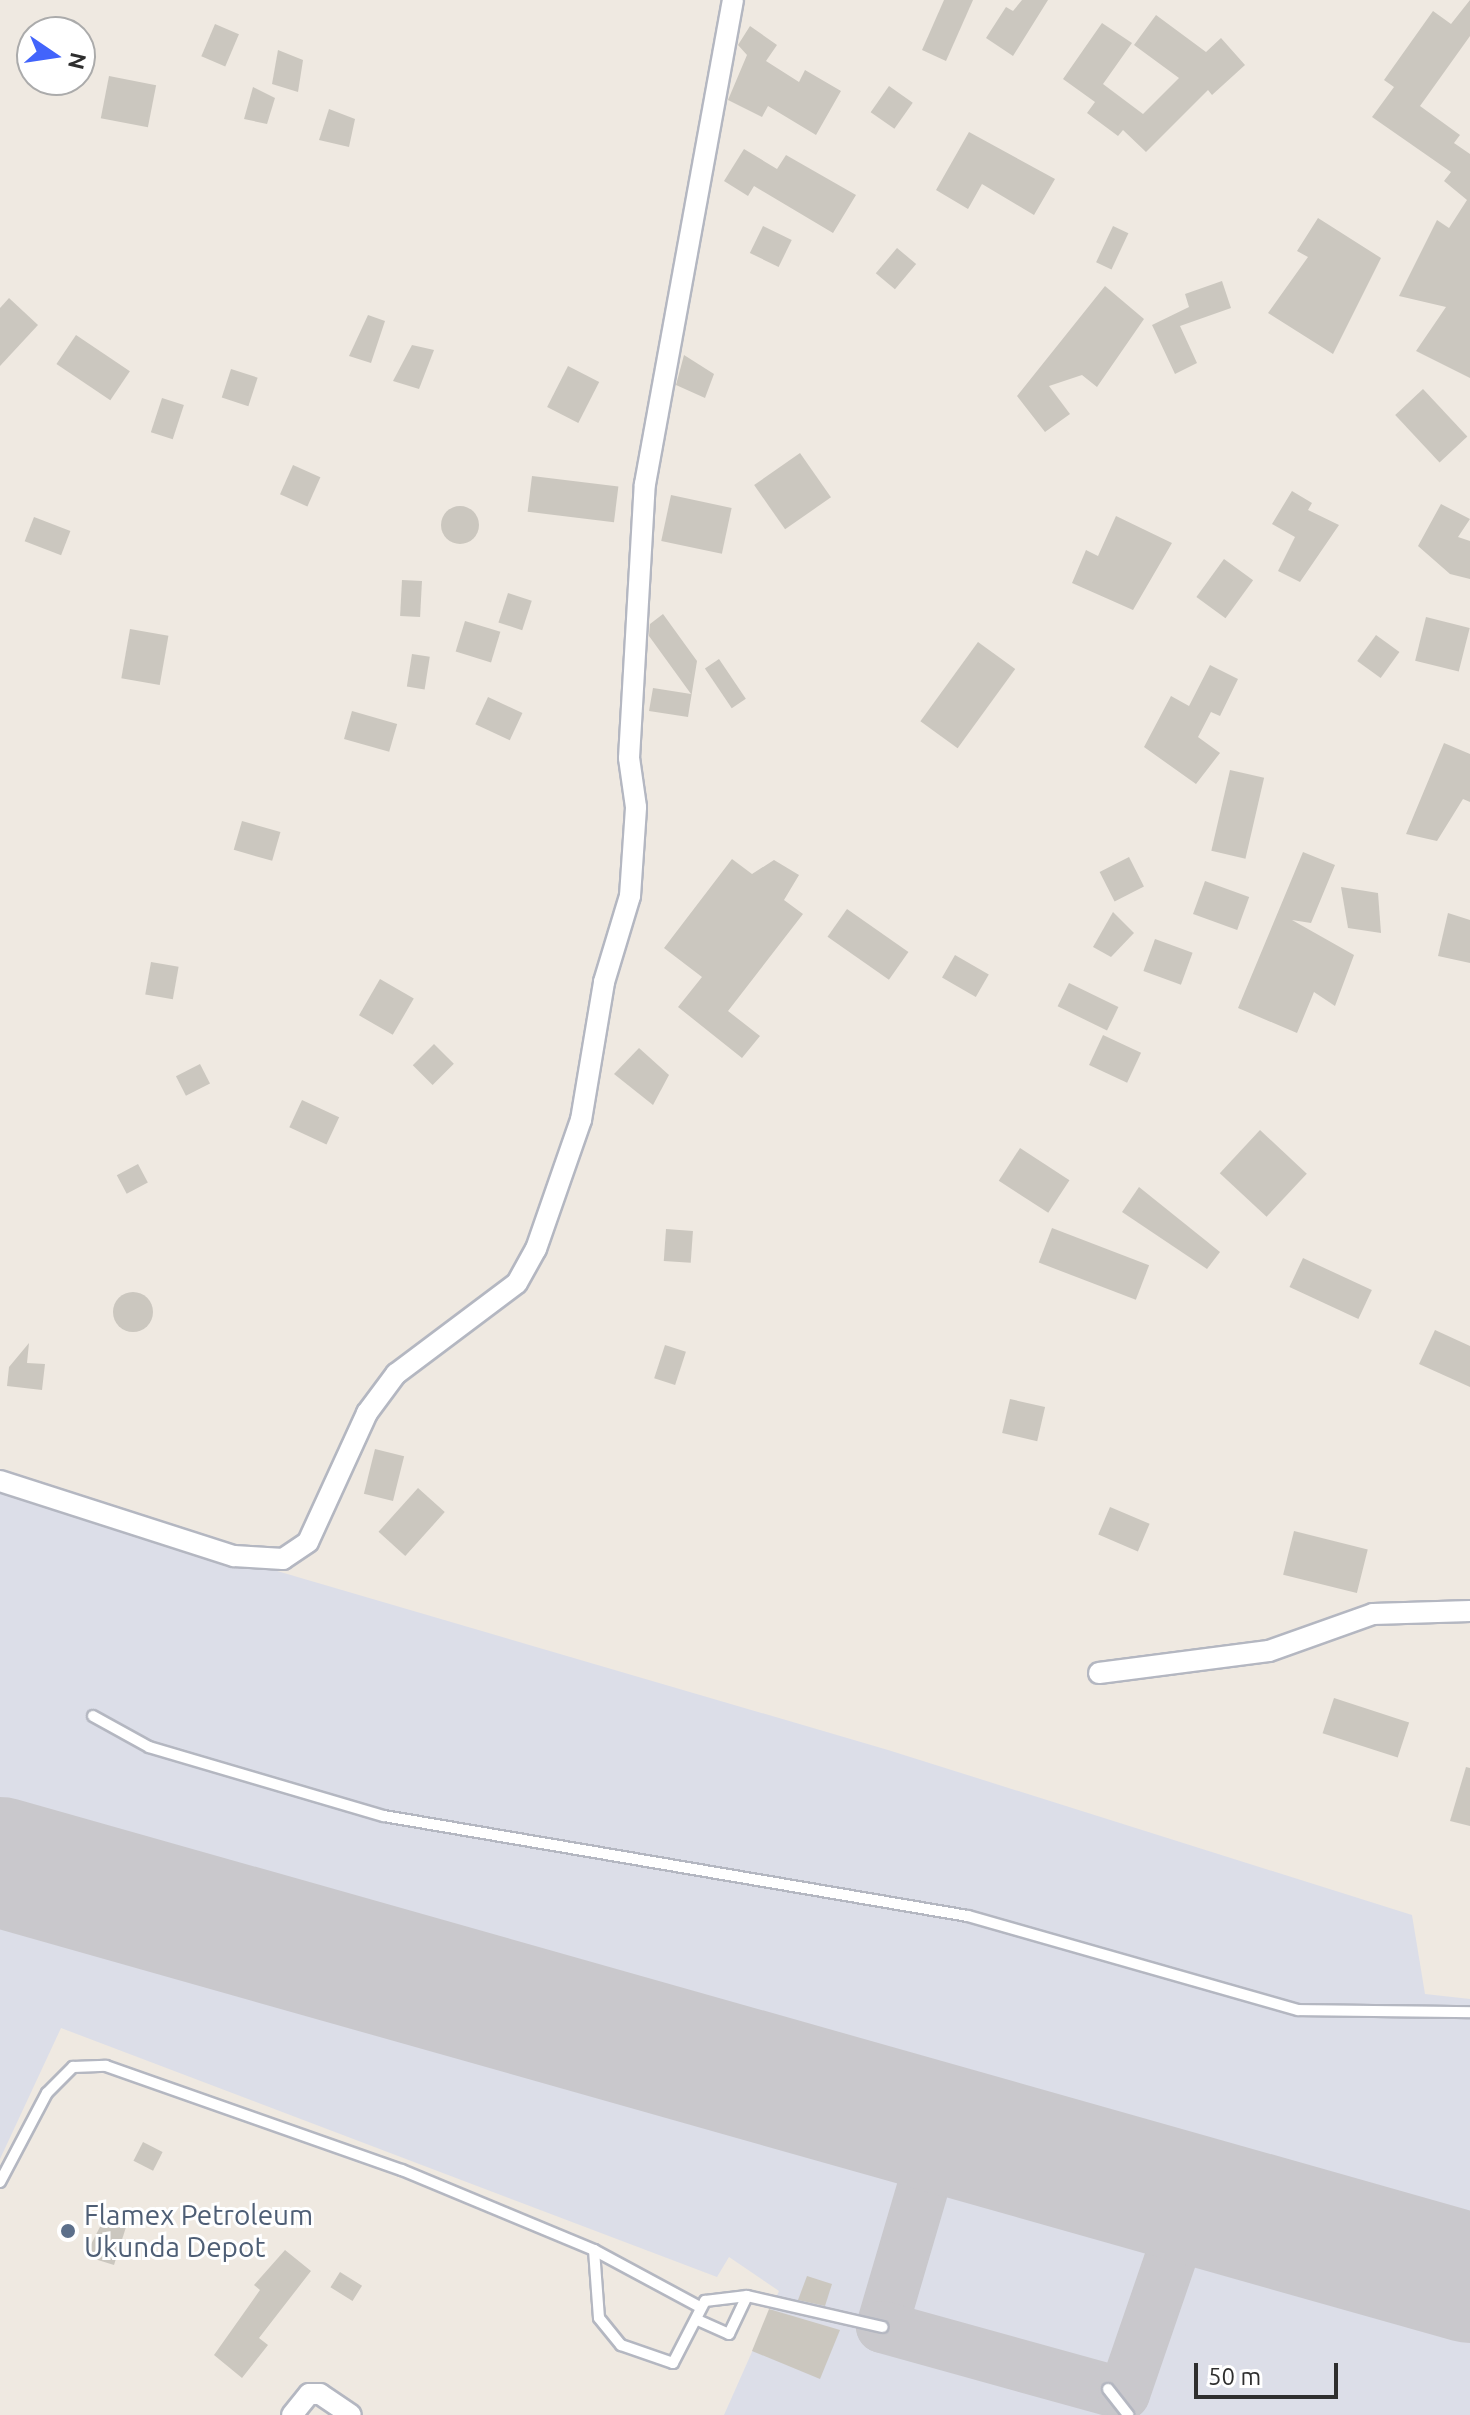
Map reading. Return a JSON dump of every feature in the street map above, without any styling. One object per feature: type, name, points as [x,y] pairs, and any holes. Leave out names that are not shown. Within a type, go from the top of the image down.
[{"type":"street","points":[[0,1481],[234,1556],[283,1559],[308,1542],[367,1413],[396,1374],[517,1283],[536,1249],[581,1120],[604,982],[630,896],[637,822],[629,758],[645,484],[733,0]]},
{"type":"street","points":[[1099,1673],[1269,1651],[1373,1614],[1470,1611]]},
{"type":"street","points":[[292,2415],[309,2394],[351,2415]]},
{"type":"lane","points":[[93,1716],[149,1747],[384,1816],[968,1916],[1298,2010],[1470,2012]]},
{"type":"lane","points":[[0,2182],[47,2093],[73,2067],[89,2064],[402,2170],[594,2250],[700,2307],[747,2296],[882,2327]]},
{"type":"lane","points":[[594,2250],[599,2318],[621,2345],[673,2363],[697,2320],[700,2307]]},
{"type":"lane","points":[[697,2320],[729,2334],[747,2296]]},
{"type":"lane","points":[[1108,2389],[1128,2415]]},
{"type":"shaded area","points":[[0,1490],[888,1750],[1412,1915],[1425,1994],[1470,1999],[1470,2415],[724,2415],[779,2291],[729,2257],[717,2277],[61,2028],[0,2159]]},
{"type":"building","points":[[944,0],[973,0],[946,61],[922,50]]},
{"type":"building","points":[[1022,0],[1048,0],[1013,56],[986,38],[1006,7],[1013,11]]},
{"type":"building","points":[[1470,0],[1470,36],[1420,106],[1460,135],[1454,143],[1470,154],[1470,378],[1416,351],[1446,307],[1399,296],[1437,220],[1449,228],[1467,200],[1444,181],[1451,172],[1372,117],[1394,87],[1384,80],[1433,11],[1451,24]]},
{"type":"building","points":[[1156,15],[1206,52],[1221,38],[1245,65],[1212,95],[1208,90],[1146,152],[1123,130],[1118,136],[1087,113],[1095,102],[1063,79],[1102,23],[1132,43],[1103,84],[1143,114],[1179,78],[1134,45]]},
{"type":"building","points":[[215,24],[239,34],[225,66],[201,56]]},
{"type":"building","points":[[750,26],[777,45],[766,61],[799,82],[805,70],[841,91],[816,135],[768,106],[762,117],[728,100],[747,55],[738,45]]},
{"type":"building","points":[[278,50],[303,60],[298,92],[272,84]]},
{"type":"building","points":[[109,76],[156,85],[148,127],[101,118]]},
{"type":"building","points":[[889,86],[913,103],[894,129],[871,112]]},
{"type":"building","points":[[253,87],[275,98],[267,124],[244,119]]},
{"type":"building","points":[[329,109],[355,119],[349,147],[319,140]]},
{"type":"building","points":[[969,132],[1055,179],[1034,215],[982,184],[968,209],[936,190]]},
{"type":"building","points":[[744,149],[777,169],[786,155],[856,195],[833,233],[754,186],[748,196],[724,181]]},
{"type":"building","points":[[1318,218],[1381,258],[1333,354],[1268,313],[1308,257],[1297,251]]},
{"type":"building","points":[[763,226],[792,240],[779,267],[750,253]]},
{"type":"building","points":[[1113,226],[1128,233],[1112,269],[1096,262]]},
{"type":"building","points":[[897,248],[916,264],[895,289],[876,273]]},
{"type":"building","points":[[1222,281],[1231,308],[1180,326],[1197,363],[1175,374],[1152,325],[1189,307],[1185,294]]},
{"type":"building","points":[[1105,286],[1144,319],[1097,387],[1082,375],[1049,386],[1070,414],[1045,432],[1017,396]]},
{"type":"building","points":[[9,298],[38,325],[0,366],[0,308]]},
{"type":"building","points":[[368,315],[385,321],[371,363],[349,356]]},
{"type":"building","points":[[76,335],[130,371],[110,400],[56,364]]},
{"type":"building","points":[[412,345],[434,350],[419,389],[393,381]]},
{"type":"building","points":[[684,355],[714,374],[705,398],[676,385]]},
{"type":"building","points":[[568,366],[599,382],[578,423],[547,407]]},
{"type":"building","points":[[231,369],[258,378],[248,406],[222,398]]},
{"type":"building","points":[[1423,389],[1467,437],[1440,462],[1395,415]]},
{"type":"building","points":[[162,398],[184,405],[173,439],[151,432]]},
{"type":"building","points":[[800,453],[831,497],[785,529],[754,485]]},
{"type":"building","points":[[293,465],[320,477],[307,506],[280,494]]},
{"type":"building","points":[[532,476],[618,487],[614,522],[528,512]]},
{"type":"building","points":[[1292,491],[1312,503],[1308,510],[1339,525],[1300,582],[1278,571],[1295,537],[1272,524]]},
{"type":"building","points":[[671,495],[732,508],[722,554],[661,541]]},
{"type":"building","points":[[1441,504],[1470,519],[1458,537],[1470,541],[1470,579],[1450,574],[1418,546]]},
{"type":"building","points":[[460,506],[474,511],[479,525],[474,539],[460,544],[446,539],[441,525],[446,511]]},
{"type":"building","points":[[1116,516],[1172,543],[1133,610],[1072,583],[1086,550],[1098,556]]},
{"type":"building","points":[[34,517],[70,531],[61,555],[25,541]]},
{"type":"building","points":[[1224,559],[1253,580],[1225,618],[1196,597]]},
{"type":"building","points":[[402,580],[422,581],[420,617],[400,616]]},
{"type":"building","points":[[508,593],[532,601],[522,630],[498,622]]},
{"type":"building","points":[[663,614],[697,661],[688,717],[649,711],[653,688],[691,694],[649,636],[650,624]]},
{"type":"building","points":[[1426,617],[1470,628],[1459,672],[1415,661]]},
{"type":"building","points":[[465,621],[500,632],[491,662],[456,652]]},
{"type":"building","points":[[130,629],[168,636],[160,685],[121,678]]},
{"type":"building","points":[[1376,635],[1399,652],[1381,678],[1357,661]]},
{"type":"building","points":[[978,642],[1015,669],[958,748],[920,721]]},
{"type":"building","points":[[412,654],[430,657],[425,689],[407,687]]},
{"type":"building","points":[[719,659],[746,699],[732,708],[705,669]]},
{"type":"building","points":[[1210,665],[1238,679],[1220,716],[1211,712],[1198,737],[1220,753],[1196,784],[1144,747],[1171,696],[1189,706]]},
{"type":"building","points":[[488,697],[522,713],[510,740],[475,724]]},
{"type":"building","points":[[352,711],[397,724],[389,752],[344,739]]},
{"type":"building","points":[[1444,743],[1470,754],[1470,802],[1463,799],[1437,841],[1406,834]]},
{"type":"building","points":[[1230,770],[1264,778],[1245,859],[1211,851]]},
{"type":"building","points":[[242,821],[280,832],[272,861],[234,850]]},
{"type":"building","points":[[1303,852],[1335,865],[1311,923],[1292,920],[1354,955],[1335,1006],[1314,992],[1297,1033],[1238,1008]]},
{"type":"building","points":[[1129,857],[1144,886],[1115,901],[1100,872]]},
{"type":"building","points":[[732,859],[752,874],[774,860],[799,875],[784,900],[803,914],[728,1011],[760,1036],[742,1058],[678,1007],[702,977],[664,948]]},
{"type":"building","points":[[1205,881],[1249,897],[1237,930],[1193,914]]},
{"type":"building","points":[[1341,887],[1378,893],[1381,933],[1348,928]]},
{"type":"building","points":[[847,909],[908,952],[889,980],[827,937]]},
{"type":"building","points":[[1113,912],[1134,933],[1111,957],[1093,947]]},
{"type":"building","points":[[1448,913],[1470,920],[1470,963],[1438,956]]},
{"type":"building","points":[[1155,939],[1193,953],[1181,985],[1143,971]]},
{"type":"building","points":[[955,955],[989,974],[976,997],[942,978]]},
{"type":"building","points":[[151,962],[179,967],[173,999],[145,994]]},
{"type":"building","points":[[380,979],[414,998],[393,1035],[359,1015]]},
{"type":"building","points":[[1069,983],[1118,1007],[1107,1030],[1058,1006]]},
{"type":"building","points":[[1103,1035],[1141,1053],[1127,1083],[1089,1065]]},
{"type":"building","points":[[434,1044],[454,1064],[433,1085],[413,1065]]},
{"type":"building","points":[[639,1048],[669,1075],[653,1105],[614,1074]]},
{"type":"building","points":[[200,1064],[210,1084],[186,1096],[176,1076]]},
{"type":"building","points":[[302,1100],[339,1117],[326,1145],[289,1127]]},
{"type":"building","points":[[1260,1130],[1307,1174],[1267,1217],[1220,1173]]},
{"type":"building","points":[[1020,1148],[1069,1180],[1048,1213],[999,1181]]},
{"type":"building","points":[[138,1164],[148,1183],[127,1194],[117,1175]]},
{"type":"building","points":[[1139,1187],[1220,1252],[1207,1269],[1122,1212]]},
{"type":"building","points":[[1052,1228],[1149,1265],[1136,1300],[1039,1263]]},
{"type":"building","points":[[666,1229],[693,1231],[691,1263],[664,1261]]},
{"type":"building","points":[[1303,1258],[1372,1290],[1358,1319],[1289,1287]]},
{"type":"building","points":[[133,1292],[147,1298],[153,1312],[147,1326],[133,1332],[119,1326],[113,1312],[119,1298]]},
{"type":"building","points":[[1435,1330],[1470,1346],[1470,1387],[1419,1364]]},
{"type":"building","points":[[29,1343],[27,1363],[45,1364],[42,1390],[7,1386],[9,1367]]},
{"type":"building","points":[[665,1345],[686,1352],[675,1385],[654,1378]]},
{"type":"building","points":[[1010,1399],[1045,1407],[1037,1441],[1002,1433]]},
{"type":"building","points":[[375,1449],[404,1456],[393,1501],[364,1494]]},
{"type":"building","points":[[418,1488],[445,1512],[405,1556],[379,1532]]},
{"type":"building","points":[[1110,1507],[1150,1524],[1138,1551],[1098,1535]]},
{"type":"building","points":[[1294,1531],[1368,1549],[1357,1593],[1283,1575]]},
{"type":"building","points":[[1334,1698],[1409,1722],[1398,1758],[1323,1733]]},
{"type":"building","points":[[1466,1767],[1470,1768],[1470,1826],[1450,1821]]},
{"type":"building","points":[[143,2142],[163,2152],[153,2171],[133,2161]]},
{"type":"building","points":[[103,2221],[126,2227],[114,2265],[85,2256]]},
{"type":"building","points":[[285,2250],[311,2271],[259,2338],[268,2345],[242,2378],[214,2355],[260,2290],[254,2285]]},
{"type":"building","points":[[340,2272],[362,2286],[353,2301],[330,2287]]},
{"type":"building","points":[[807,2276],[832,2284],[825,2306],[798,2300]]},
{"type":"building","points":[[769,2309],[840,2330],[820,2379],[752,2351]]},
{"type":"taxiway","points":[[939,2133],[882,2327],[1124,2394],[1190,2202]]},
{"type":"runway","points":[[0,1862],[1470,2278]]},
{"type":"place","name":"Flamex Petroleum Ukunda Depot","points":[[68,2231]]}]
